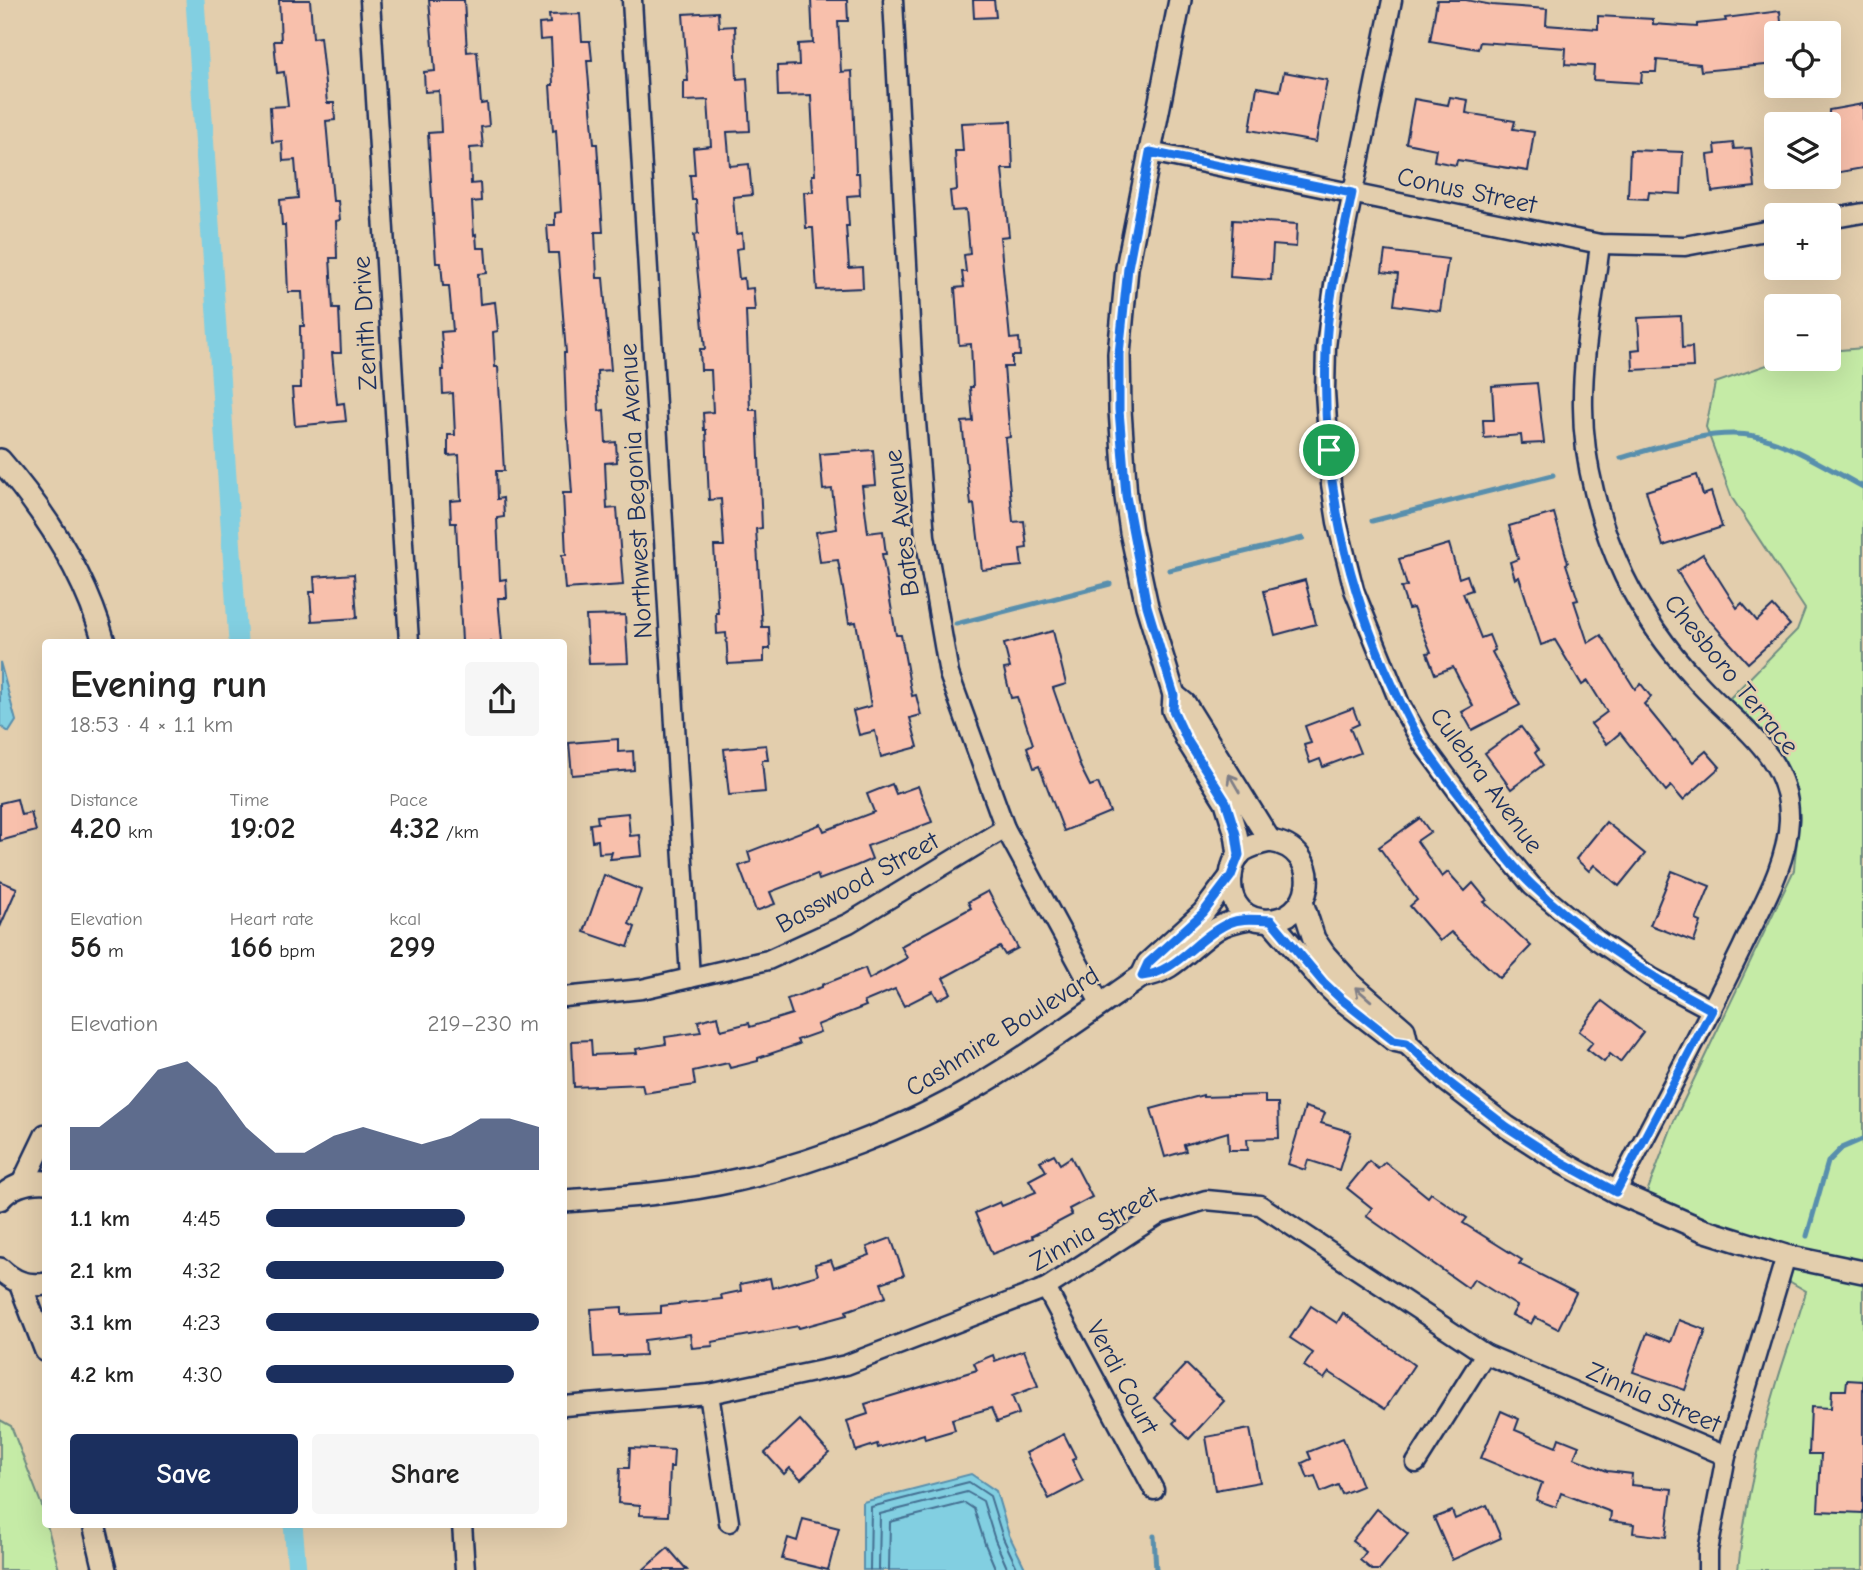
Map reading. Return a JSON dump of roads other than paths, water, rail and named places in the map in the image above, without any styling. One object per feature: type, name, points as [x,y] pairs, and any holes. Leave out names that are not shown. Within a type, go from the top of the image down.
[{"type":"street","name":"Zenith Drive","points":[[370,0],[409,639]]},
{"type":"street","name":"Northwest Begonia Avenue","points":[[632,0],[690,978]]},
{"type":"street","name":"Bates Avenue","points":[[893,0],[913,382],[925,536],[949,674],[1006,828],[1101,1004]]},
{"type":"street","points":[[1180,0],[1128,268],[1119,354],[1119,410],[1131,532],[1147,606],[1174,695],[1173,710],[1187,740],[1232,817],[1239,855]]},
{"type":"street","name":"Culebra Avenue","points":[[1392,0],[1334,285],[1326,346],[1325,391],[1331,484],[1337,522],[1354,590],[1401,704],[1422,743],[1492,838],[1532,886],[1597,940],[1641,970],[1712,1010]]},
{"type":"street","name":"Conus Street","points":[[1150,152],[1600,244],[1685,246],[1764,231]]},
{"type":"street","points":[[1841,217],[1863,213]]},
{"type":"street","name":"Chesboro Terrace","points":[[1600,244],[1583,408],[1586,452],[1609,538],[1625,576],[1649,619],[1694,679],[1748,729],[1768,752],[1784,783],[1788,800],[1788,831],[1783,860],[1712,1010],[1616,1192]]},
{"type":"street","points":[[0,460],[52,528],[82,581],[103,639]]},
{"type":"street","points":[[1174,695],[1185,704],[1270,841]]},
{"type":"street","name":"Basswood Street","points":[[567,998],[642,989],[768,960],[849,923],[1006,828]]},
{"type":"street","points":[[1261,919],[1285,917],[1295,911],[1302,902],[1307,879],[1305,863],[1290,847],[1281,843],[1270,841],[1246,848],[1239,855],[1231,876],[1231,890],[1240,911],[1261,919],[1341,999],[1394,1041],[1407,1043]]},
{"type":"street","name":"Cashmire Boulevard","points":[[1142,976],[1148,963],[1203,913],[1231,876]]},
{"type":"street","points":[[1302,902],[1314,939],[1343,976],[1404,1030],[1407,1043],[1447,1081],[1507,1127],[1563,1163],[1616,1192],[1703,1230],[1786,1256],[1863,1272]]},
{"type":"street","name":"Cashmire Boulevard","points":[[567,1201],[642,1196],[738,1180],[827,1153],[905,1124],[974,1088],[1142,976],[1155,975],[1216,929],[1231,922],[1261,919]]},
{"type":"street","points":[[23,1183],[42,1143]]},
{"type":"street","points":[[0,1199],[5,1192],[23,1183],[42,1182]]},
{"type":"street","name":"Zinnia Street","points":[[567,1406],[709,1394],[846,1365],[1046,1288],[1160,1214],[1206,1200],[1260,1205],[1485,1354],[1726,1456]]},
{"type":"street","points":[[1708,1570],[1708,1551],[1726,1456],[1786,1256]]},
{"type":"street","points":[[0,1269],[20,1283],[32,1286],[42,1285]]},
{"type":"street","points":[[20,1283],[42,1341]]},
{"type":"street","name":"Verdi Court","points":[[1046,1288],[1154,1490]]},
{"type":"street","points":[[1416,1463],[1485,1354]]},
{"type":"street","points":[[709,1394],[729,1522]]},
{"type":"street","points":[[94,1528],[105,1570]]},
{"type":"street","points":[[462,1528],[465,1570]]},
{"type":"water","points":[[0,662],[16,721],[9,732],[0,726]]},
{"type":"water","points":[[971,1474],[996,1491],[1009,1535],[1026,1570],[863,1570],[863,1502]]},
{"type":"waterway","points":[[195,0],[238,639]]},
{"type":"waterway","points":[[1621,458],[1705,436],[1739,434],[1768,439],[1863,487]]},
{"type":"waterway","points":[[1372,521],[1553,475]]},
{"type":"waterway","points":[[1169,570],[1303,538]]},
{"type":"waterway","points":[[956,624],[1110,584]]},
{"type":"waterway","points":[[1807,1236],[1828,1162],[1842,1148],[1863,1139]]},
{"type":"waterway","points":[[293,1528],[297,1570]]},
{"type":"waterway","points":[[1154,1536],[1156,1570]]}]
